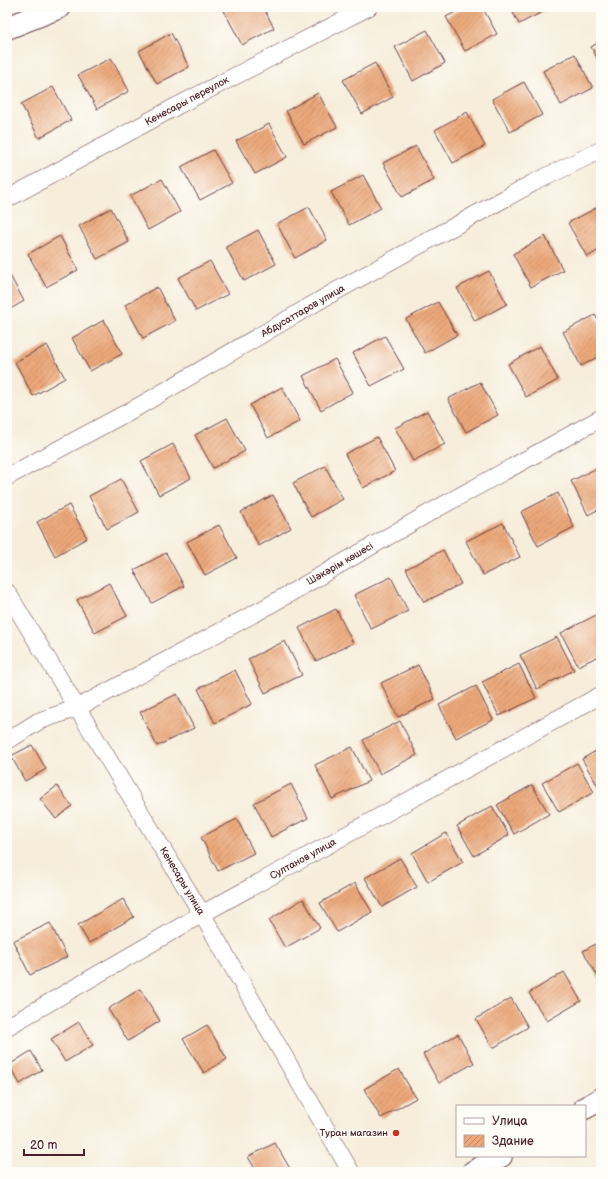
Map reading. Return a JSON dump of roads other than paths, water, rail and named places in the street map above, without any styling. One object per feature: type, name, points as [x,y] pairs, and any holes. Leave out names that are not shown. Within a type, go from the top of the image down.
[{"type":"main road","points":[[7,28],[60,7]]},
{"type":"main road","points":[[586,1107],[601,1099]]},
{"type":"main road","points":[[473,1172],[499,1157]]},
{"type":"street","name":"Кенесары переулок","points":[[7,200],[175,106],[369,7]]},
{"type":"street","name":"Абдусаттаров улица","points":[[7,477],[141,405],[336,291],[533,183],[601,150]]},
{"type":"street","name":"Шәкәрім көшесі","points":[[7,740],[39,721],[77,708],[261,610],[429,513],[601,418]]},
{"type":"street","name":"Кенесары улица","points":[[7,592],[202,914],[351,1172]]},
{"type":"street","name":"Султанов улица","points":[[7,1027],[202,914],[601,695]]},
{"type":"place","name":"Туран магазин","points":[[396,1133]]}]
